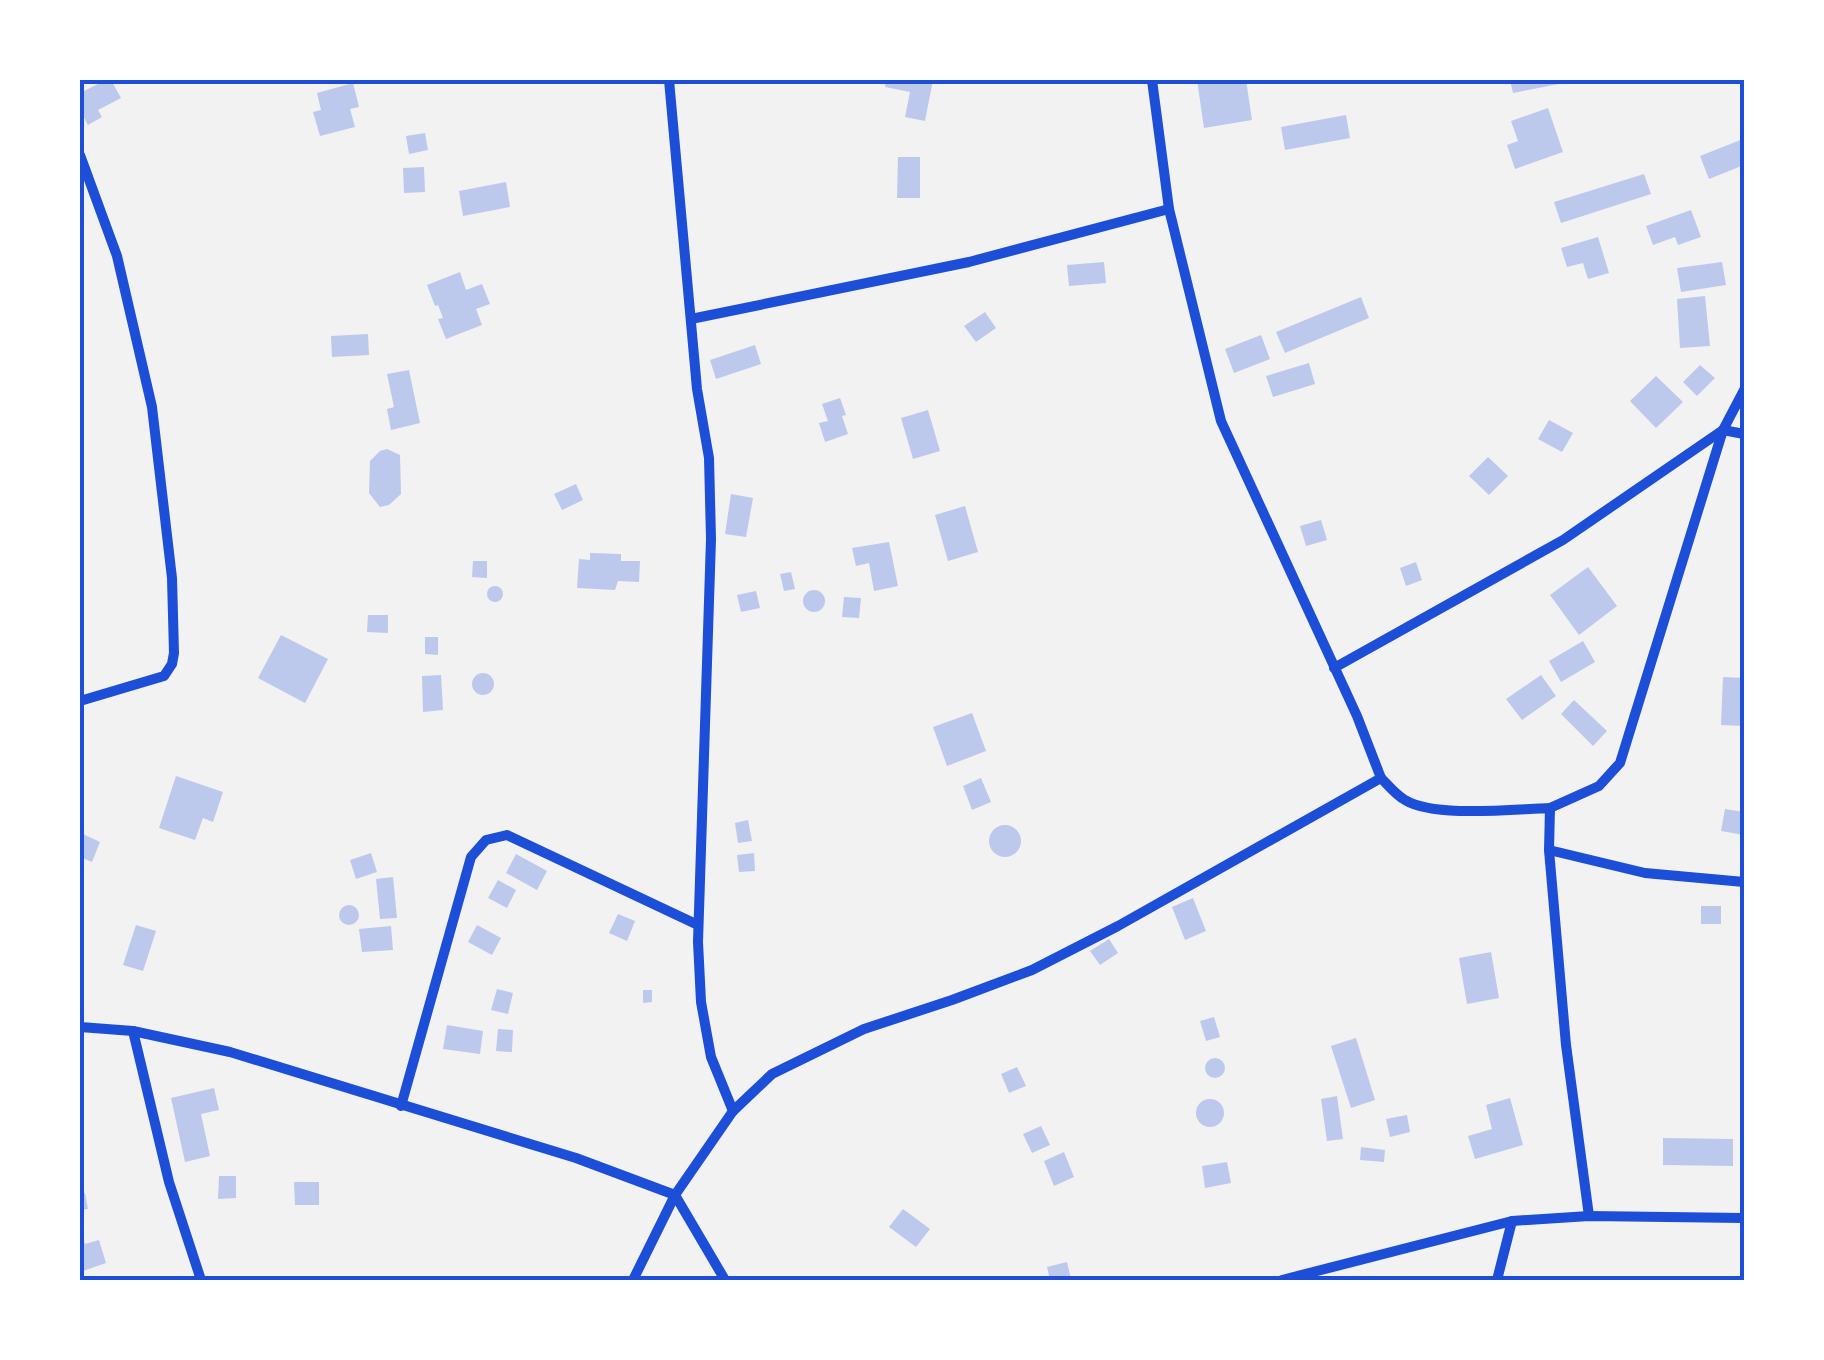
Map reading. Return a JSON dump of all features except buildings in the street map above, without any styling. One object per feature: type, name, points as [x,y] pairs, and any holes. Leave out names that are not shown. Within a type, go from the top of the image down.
[{"type":"street","points":[[669,80],[697,389],[710,458],[711,538],[698,926],[701,1002],[711,1057],[733,1111]]},
{"type":"street","points":[[1152,80],[1170,210],[1221,422],[1357,716],[1381,778],[1404,800],[1441,810],[1550,808],[1600,786],[1620,763],[1723,430],[1744,390]]},
{"type":"street","points":[[80,154],[118,256],[152,408],[172,578],[174,653],[164,676],[80,701]]},
{"type":"street","points":[[691,320],[970,262],[1170,210]]},
{"type":"street","points":[[1334,668],[1564,540],[1723,430],[1744,434]]},
{"type":"street","points":[[633,1280],[675,1195],[733,1111],[772,1074],[864,1029],[1032,970],[1381,778]]},
{"type":"street","points":[[1550,808],[1548,850],[1566,1045],[1589,1216]]},
{"type":"street","points":[[401,1106],[472,856],[486,840],[507,836],[698,926]]},
{"type":"street","points":[[1548,850],[1645,873],[1744,882]]},
{"type":"street","points":[[80,1028],[133,1031],[230,1052],[576,1158],[675,1195],[725,1280]]},
{"type":"street","points":[[133,1031],[169,1182],[201,1280]]},
{"type":"street","points":[[1282,1280],[1512,1221],[1589,1216],[1744,1218]]},
{"type":"street","points":[[1498,1280],[1512,1221]]}]
